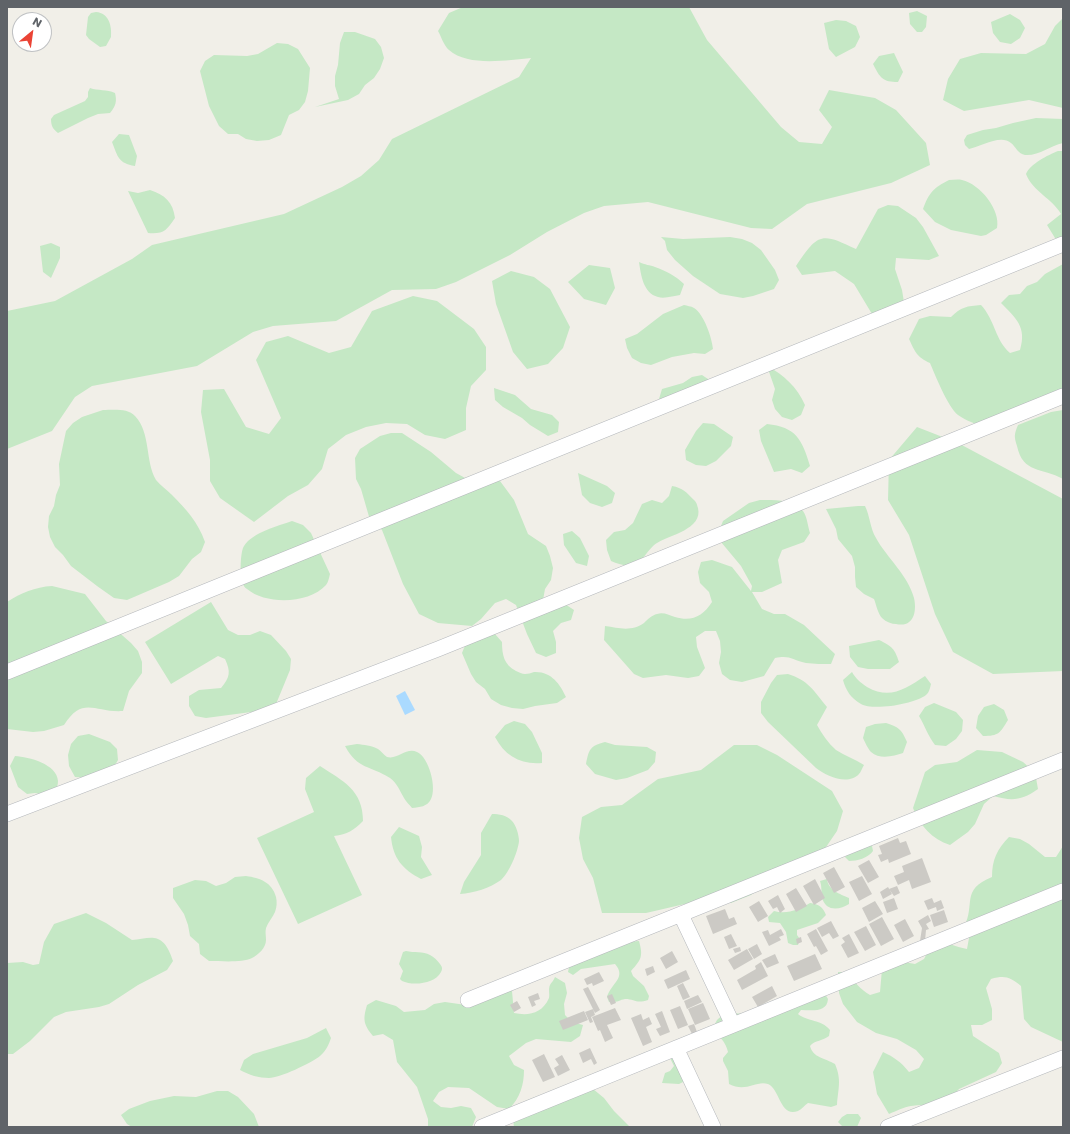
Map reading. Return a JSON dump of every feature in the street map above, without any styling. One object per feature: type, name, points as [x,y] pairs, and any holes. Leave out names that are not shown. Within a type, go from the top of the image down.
[{"type":"street","points":[[7,672],[1063,244]]},
{"type":"street","points":[[7,814],[438,649],[1063,396]]},
{"type":"street","points":[[468,1000],[1063,760]]},
{"type":"street","points":[[482,1127],[1063,891]]},
{"type":"street","points":[[681,915],[733,1025]]},
{"type":"street","points":[[676,1048],[713,1127]]},
{"type":"street","points":[[888,1127],[1063,1058]]},
{"type":"green space","points":[[463,7],[689,7],[707,40],[781,127],[799,142],[822,144],[832,127],[819,110],[829,90],[875,98],[896,110],[926,143],[930,165],[891,183],[807,204],[772,229],[751,228],[648,202],[604,206],[584,213],[547,232],[510,255],[456,282],[436,289],[392,290],[336,321],[273,326],[253,332],[197,366],[92,386],[75,397],[52,431],[7,449],[7,311],[55,301],[132,259],[152,245],[284,214],[342,187],[361,176],[379,160],[392,139],[519,77],[531,58],[500,61],[477,61],[466,59],[447,48],[438,31],[449,13]]},
{"type":"green space","points":[[917,11],[927,16],[926,27],[922,32],[917,32],[910,24],[909,13]]},
{"type":"green space","points":[[96,12],[107,17],[109,21],[111,37],[106,46],[100,47],[86,35],[88,17],[91,13]]},
{"type":"green space","points":[[1010,14],[1020,20],[1025,28],[1020,38],[1011,44],[1000,42],[993,33],[991,22]]},
{"type":"green space","points":[[1063,18],[1063,108],[1029,100],[964,111],[943,100],[948,79],[960,59],[981,53],[1026,54],[1045,44],[1055,26]]},
{"type":"green space","points":[[836,20],[846,21],[856,26],[860,37],[855,47],[836,57],[829,49],[824,23]]},
{"type":"green space","points":[[344,32],[355,32],[375,39],[381,47],[384,58],[380,69],[359,94],[348,100],[315,107],[339,99],[335,86],[335,76],[338,65],[340,43]]},
{"type":"green space","points":[[277,43],[288,44],[298,49],[310,68],[308,91],[305,102],[299,110],[289,115],[281,135],[269,140],[257,141],[246,139],[238,134],[228,134],[219,126],[209,106],[200,71],[205,61],[214,55],[247,56],[258,54]]},
{"type":"green space","points":[[894,53],[903,72],[898,82],[885,80],[882,78],[873,64],[879,56]]},
{"type":"green space","points":[[90,88],[115,93],[115,106],[110,113],[98,114],[58,133],[51,124],[51,119],[54,115],[85,101],[88,97]]},
{"type":"green space","points":[[1036,118],[1063,119],[1063,143],[1030,155],[1021,153],[1011,143],[1001,140],[996,140],[969,149],[965,145],[964,140],[967,135]]},
{"type":"green space","points":[[119,134],[129,135],[137,156],[135,166],[125,163],[117,155],[112,142]]},
{"type":"green space","points":[[1058,151],[1063,151],[1063,242],[1055,238],[1047,225],[1061,214],[1053,204],[1033,186],[1026,174],[1035,163]]},
{"type":"green space","points":[[949,180],[969,182],[982,192],[996,213],[997,228],[986,235],[981,236],[951,230],[935,222],[923,209],[932,192]]},
{"type":"green space","points":[[150,190],[164,197],[170,203],[174,212],[175,218],[167,229],[158,233],[148,233],[128,191],[138,193]]},
{"type":"green space","points":[[888,205],[898,206],[916,218],[923,227],[939,256],[929,260],[896,258],[895,269],[902,290],[904,302],[872,314],[854,284],[835,271],[802,275],[796,266],[803,255],[815,242],[827,238],[844,243],[856,249],[878,209]]},
{"type":"green space","points":[[661,237],[683,239],[730,237],[742,239],[752,243],[761,250],[775,270],[779,280],[774,289],[753,296],[743,298],[720,294],[693,276],[675,260],[667,250],[665,241]]},
{"type":"green space","points":[[51,243],[60,247],[60,258],[51,278],[43,272],[40,246]]},
{"type":"green space","points":[[639,262],[663,270],[681,281],[684,284],[680,295],[663,298],[649,292],[644,283]]},
{"type":"green space","points":[[1063,264],[1063,394],[986,428],[968,421],[958,415],[946,398],[930,363],[922,359],[917,354],[909,339],[919,319],[930,316],[951,317],[964,308],[981,305],[986,311],[1005,348],[1010,353],[1020,350],[1022,335],[1019,324],[1001,303],[1009,295],[1020,294],[1027,286],[1037,282],[1045,274]]},
{"type":"green space","points":[[589,265],[610,268],[615,288],[606,305],[584,299],[568,282]]},
{"type":"green space","points":[[511,271],[534,277],[550,289],[570,327],[563,348],[548,364],[527,369],[513,352],[496,304],[492,281]]},
{"type":"green space","points":[[413,296],[437,301],[474,329],[486,347],[486,370],[471,386],[466,408],[466,430],[445,439],[425,435],[407,424],[386,423],[366,427],[346,435],[328,449],[322,469],[308,485],[288,496],[254,522],[220,498],[210,481],[210,460],[201,412],[203,390],[224,389],[246,427],[269,434],[281,418],[256,360],[266,342],[288,336],[329,353],[351,347],[372,311]]},
{"type":"green space","points":[[684,305],[694,308],[701,315],[709,333],[713,349],[705,354],[694,353],[672,357],[651,365],[641,363],[632,358],[627,348],[625,339],[637,334],[663,314]]},
{"type":"green space","points":[[767,366],[779,373],[794,387],[805,405],[801,415],[792,420],[782,417],[775,409],[772,400],[775,389]]},
{"type":"green space","points":[[702,375],[711,381],[710,392],[702,399],[669,404],[659,399],[662,389],[683,383],[692,377]]},
{"type":"green space","points":[[494,388],[515,395],[531,409],[552,415],[559,422],[558,432],[548,436],[503,407],[495,400]]},
{"type":"green space","points":[[103,410],[124,411],[132,413],[135,416],[140,423],[146,439],[150,464],[156,480],[191,516],[199,528],[205,542],[201,552],[192,559],[179,576],[169,582],[127,600],[114,598],[71,566],[55,547],[50,537],[48,527],[49,516],[54,506],[60,485],[59,464],[66,431],[73,423],[82,417]]},
{"type":"green space","points":[[1063,410],[1063,479],[1029,466],[1020,455],[1015,436],[1018,425],[1051,412]]},
{"type":"green space","points":[[703,423],[714,424],[733,437],[731,446],[716,461],[706,466],[696,465],[686,460],[685,450],[696,431]]},
{"type":"green space","points":[[767,424],[791,431],[801,442],[810,466],[802,473],[791,469],[774,472],[761,441],[759,430]]},
{"type":"green space","points":[[917,427],[958,443],[1063,499],[1063,671],[993,674],[953,652],[935,614],[909,535],[888,500],[889,460]]},
{"type":"green space","points":[[391,433],[402,433],[431,452],[456,473],[467,479],[490,479],[500,481],[514,500],[528,534],[546,546],[550,556],[553,568],[551,580],[545,589],[543,600],[565,604],[574,610],[571,620],[561,623],[553,631],[556,642],[556,653],[546,657],[536,653],[516,605],[506,599],[495,603],[481,619],[472,626],[438,623],[419,614],[403,584],[382,530],[370,520],[361,489],[356,479],[355,458],[360,449],[380,436]]},
{"type":"green space","points":[[578,473],[607,486],[615,493],[612,503],[602,507],[590,503],[582,495]]},
{"type":"green space","points":[[672,486],[684,491],[696,502],[698,515],[696,521],[684,530],[654,545],[640,561],[632,565],[619,564],[611,561],[607,550],[606,540],[614,532],[625,530],[633,523],[642,504],[652,500],[662,503],[669,496]]},
{"type":"green space","points":[[760,500],[789,502],[799,507],[806,516],[810,533],[804,542],[782,550],[778,560],[782,583],[762,592],[752,592],[762,609],[774,614],[785,614],[804,625],[835,654],[831,664],[806,663],[784,657],[775,658],[764,676],[742,682],[730,680],[722,674],[719,663],[721,652],[720,641],[716,631],[705,631],[696,637],[697,647],[705,668],[699,676],[688,678],[666,675],[643,678],[634,674],[604,640],[605,626],[625,629],[634,628],[644,623],[653,615],[659,613],[687,619],[701,614],[712,602],[709,592],[700,583],[698,572],[701,562],[712,560],[732,567],[751,591],[752,586],[741,566],[721,542],[719,531],[723,521],[749,503]]},
{"type":"green space","points":[[865,506],[876,538],[902,574],[914,598],[915,608],[913,617],[910,621],[902,625],[887,622],[879,614],[874,599],[864,594],[856,587],[855,567],[852,556],[838,539],[836,529],[826,509]]},
{"type":"green space","points":[[292,521],[303,525],[311,533],[330,574],[326,585],[319,591],[309,596],[287,600],[265,598],[245,588],[241,570],[242,551],[244,546],[259,533]]},
{"type":"green space","points":[[572,531],[580,538],[589,556],[587,566],[576,563],[564,545],[563,534]]},
{"type":"green space","points":[[52,586],[85,594],[106,621],[138,651],[142,662],[142,673],[129,691],[123,711],[84,708],[77,710],[64,725],[44,731],[33,732],[7,729],[7,602],[28,591]]},
{"type":"green space","points":[[211,602],[228,630],[238,635],[250,635],[260,631],[271,635],[286,651],[291,659],[290,670],[274,709],[206,718],[195,716],[189,706],[189,696],[199,690],[221,688],[229,674],[225,659],[218,656],[171,684],[145,642]]},
{"type":"green space","points":[[484,631],[495,634],[502,642],[504,659],[512,669],[524,674],[540,672],[550,676],[558,683],[566,697],[557,703],[523,709],[501,705],[491,699],[485,689],[476,682],[462,653],[466,643]]},
{"type":"green space","points":[[879,640],[892,648],[899,662],[890,669],[868,669],[858,667],[850,657],[849,646]]},
{"type":"green space","points":[[852,672],[858,680],[867,687],[883,693],[890,693],[904,689],[925,676],[931,684],[927,694],[913,701],[894,706],[867,706],[854,699],[846,688],[843,680]]},
{"type":"green space","points":[[788,674],[801,679],[806,683],[827,707],[817,725],[830,744],[836,750],[864,765],[860,773],[854,778],[843,779],[831,777],[820,771],[768,722],[761,713],[761,702],[771,683],[777,675]]},
{"type":"green space","points":[[934,703],[956,712],[963,720],[962,731],[956,739],[946,746],[935,745],[919,716],[925,707]]},
{"type":"green space","points":[[994,704],[1004,710],[1008,720],[998,733],[983,736],[976,728],[978,716],[984,707]]},
{"type":"green space","points":[[514,721],[525,724],[532,732],[542,753],[542,763],[521,761],[514,758],[499,744],[495,737],[505,725]]},
{"type":"green space","points":[[886,723],[900,730],[907,742],[903,753],[883,757],[871,752],[868,747],[863,738],[866,727]]},
{"type":"green space","points":[[89,734],[110,742],[117,749],[118,760],[112,770],[94,778],[75,777],[69,766],[68,755],[71,744],[78,736]]},
{"type":"green space","points":[[605,742],[615,745],[647,747],[656,752],[655,762],[648,770],[627,778],[616,780],[595,774],[586,764],[588,755],[593,747]]},
{"type":"green space","points":[[357,744],[368,745],[375,748],[387,757],[395,757],[409,751],[417,752],[421,755],[431,773],[433,794],[429,802],[423,806],[412,808],[390,778],[360,763],[350,754],[345,746]]},
{"type":"green space","points":[[734,745],[757,745],[777,755],[832,791],[843,811],[837,831],[824,850],[785,869],[751,895],[731,903],[689,903],[646,913],[602,913],[593,878],[583,859],[579,838],[582,817],[601,807],[622,805],[658,779],[701,770]]},
{"type":"green space","points":[[977,750],[1002,752],[1023,762],[1031,769],[1036,778],[1038,789],[1026,796],[1016,799],[1006,799],[993,796],[984,804],[975,824],[968,832],[950,845],[927,831],[919,821],[913,808],[925,772],[935,765],[957,762]]},
{"type":"green space","points":[[15,756],[41,762],[53,770],[58,781],[56,791],[46,795],[35,793],[27,794],[18,787],[10,766]]},
{"type":"green space","points":[[320,766],[344,782],[360,801],[363,821],[350,832],[334,836],[362,895],[298,924],[257,838],[314,812],[305,789],[306,778]]},
{"type":"green space","points":[[492,814],[505,816],[515,825],[519,841],[515,856],[510,867],[501,880],[482,890],[460,894],[464,882],[481,855],[481,833]]},
{"type":"green space","points":[[399,827],[419,836],[422,847],[421,857],[432,875],[421,879],[404,867],[396,857],[391,837]]},
{"type":"green space","points":[[1009,837],[1020,839],[1029,844],[1045,857],[1056,857],[1063,846],[1063,1042],[1031,1027],[1024,1019],[1021,986],[1004,977],[991,979],[986,988],[992,1009],[992,1020],[982,1025],[971,1025],[973,1036],[999,1053],[1002,1063],[996,1072],[959,1089],[945,1105],[911,1106],[889,1114],[877,1094],[873,1072],[883,1052],[897,1060],[909,1072],[919,1068],[924,1059],[916,1050],[897,1039],[876,1033],[857,1022],[843,1004],[839,993],[838,972],[848,972],[858,985],[870,995],[880,992],[882,969],[904,962],[915,964],[924,959],[934,940],[967,949],[969,938],[964,927],[969,911],[972,892],[982,882],[992,877],[996,855],[1001,846]]},
{"type":"green space","points":[[868,843],[872,846],[873,851],[868,856],[852,861],[849,861],[845,857],[854,847]]},
{"type":"green space","points":[[246,876],[256,878],[268,884],[272,888],[276,897],[276,910],[266,928],[265,946],[257,955],[248,960],[209,961],[200,954],[199,944],[190,936],[184,914],[173,898],[173,888],[195,880],[206,881],[216,886],[226,883],[235,877]]},
{"type":"green space","points":[[827,879],[832,889],[849,898],[849,904],[841,908],[833,908],[826,905],[822,897],[820,881]]},
{"type":"green space","points":[[810,903],[820,906],[826,915],[818,923],[797,930],[797,935],[800,939],[798,945],[788,943],[786,932],[780,923],[769,922],[768,917],[774,911],[788,912]]},
{"type":"green space","points":[[86,913],[106,923],[132,940],[149,938],[158,939],[164,943],[173,961],[167,970],[138,985],[109,1004],[66,1012],[54,1017],[30,1041],[13,1054],[7,1054],[7,963],[23,962],[33,965],[39,964],[44,942],[54,924]]},
{"type":"green space","points":[[639,941],[641,957],[631,971],[633,976],[644,986],[649,996],[648,1000],[638,1001],[625,999],[616,1002],[609,1002],[607,997],[609,992],[619,977],[618,969],[615,964],[581,969],[573,975],[568,972],[569,967],[628,942]]},
{"type":"green space","points":[[403,952],[424,953],[431,956],[437,960],[441,966],[441,972],[434,979],[423,983],[407,983],[402,981],[400,979],[403,971],[399,964]]},
{"type":"green space","points":[[555,977],[565,983],[567,993],[564,1004],[565,1015],[572,1022],[583,1025],[580,1036],[571,1042],[536,1039],[526,1043],[509,1056],[514,1065],[524,1070],[521,1091],[509,1109],[497,1107],[469,1088],[448,1087],[439,1092],[433,1101],[441,1107],[451,1108],[461,1106],[471,1108],[476,1117],[472,1127],[428,1127],[428,1119],[417,1087],[397,1062],[393,1040],[383,1034],[373,1036],[367,1028],[365,1014],[367,1005],[376,1000],[396,1006],[404,1012],[425,1010],[434,1004],[445,1002],[466,1005],[503,985],[512,991],[514,1013],[529,1014],[543,1008],[549,998],[549,987]]},
{"type":"green space","points":[[825,994],[828,999],[825,1007],[818,1010],[801,1010],[798,1014],[802,1017],[823,1024],[830,1030],[829,1036],[810,1046],[814,1053],[835,1064],[839,1080],[837,1105],[831,1107],[808,1103],[798,1111],[792,1112],[784,1107],[775,1091],[768,1084],[764,1083],[741,1087],[729,1084],[728,1071],[723,1061],[723,1058],[728,1052],[727,1048],[722,1039],[713,1029],[720,1017],[728,1014],[749,1015]]},
{"type":"green space","points":[[326,1028],[331,1038],[326,1050],[316,1059],[303,1066],[280,1076],[269,1078],[254,1076],[240,1070],[244,1060],[253,1054],[307,1038]]},
{"type":"green space","points":[[674,1053],[685,1081],[679,1084],[662,1083],[665,1073],[670,1071],[674,1066],[669,1056]]},
{"type":"green space","points":[[587,1084],[604,1098],[614,1111],[630,1127],[514,1127],[514,1113],[520,1104],[538,1096]]},
{"type":"green space","points":[[217,1091],[228,1091],[238,1097],[254,1114],[259,1127],[132,1127],[127,1124],[121,1115],[129,1109],[150,1101],[174,1096],[196,1097]]},
{"type":"green space","points":[[847,1114],[858,1114],[861,1118],[857,1127],[842,1126],[838,1122]]},
{"type":"water","points":[[405,691],[415,710],[405,715],[396,696]]},
{"type":"building","points":[[898,838],[900,843],[906,841],[911,854],[889,863],[888,859],[881,862],[878,855],[882,854],[879,846]]},
{"type":"building","points":[[922,858],[931,882],[912,889],[909,880],[898,885],[894,876],[904,872],[902,866]]},
{"type":"building","points":[[869,860],[879,877],[868,883],[858,866]]},
{"type":"building","points":[[834,867],[845,887],[834,893],[823,873]]},
{"type":"building","points":[[862,876],[872,894],[859,901],[849,882]]},
{"type":"building","points":[[815,879],[825,898],[814,905],[803,886]]},
{"type":"building","points":[[897,886],[900,893],[894,896],[889,889]]},
{"type":"building","points":[[888,887],[892,894],[883,899],[880,892]]},
{"type":"building","points":[[796,888],[807,906],[796,912],[786,894]]},
{"type":"building","points":[[778,895],[785,909],[780,913],[777,907],[773,909],[768,901]]},
{"type":"building","points":[[894,898],[898,909],[887,913],[883,902]]},
{"type":"building","points":[[932,898],[934,903],[941,900],[944,908],[937,911],[936,907],[928,910],[924,901]]},
{"type":"building","points":[[759,901],[768,916],[758,922],[749,907]]},
{"type":"building","points":[[875,901],[883,914],[869,922],[862,908]]},
{"type":"building","points":[[725,909],[729,919],[734,917],[737,924],[713,934],[706,916]]},
{"type":"building","points":[[944,910],[948,922],[934,927],[930,915]]},
{"type":"building","points":[[928,915],[931,921],[926,924],[929,929],[926,930],[925,941],[920,941],[922,928],[918,921]]},
{"type":"building","points":[[882,917],[894,939],[881,946],[869,924]]},
{"type":"building","points":[[905,919],[914,936],[903,942],[894,925]]},
{"type":"building","points":[[831,921],[839,936],[833,939],[829,933],[822,937],[817,928]]},
{"type":"building","points":[[866,926],[876,945],[865,951],[854,932]]},
{"type":"building","points":[[781,929],[784,935],[779,937],[781,940],[769,946],[762,932],[768,930],[770,935]]},
{"type":"building","points":[[816,929],[828,951],[821,955],[816,946],[814,947],[807,934]]},
{"type":"building","points":[[731,934],[737,946],[729,949],[724,937]]},
{"type":"building","points":[[849,934],[859,953],[848,958],[841,945],[845,942],[842,938]]},
{"type":"building","points":[[801,937],[802,942],[797,944],[796,939]]},
{"type":"building","points":[[757,944],[762,954],[754,959],[748,949]]},
{"type":"building","points":[[740,947],[741,951],[735,953],[733,949]]},
{"type":"building","points":[[747,949],[753,959],[734,970],[728,960]]},
{"type":"building","points":[[672,951],[678,962],[666,969],[660,958]]},
{"type":"building","points":[[775,954],[779,963],[767,968],[762,960]]},
{"type":"building","points":[[815,954],[822,969],[794,981],[787,966]]},
{"type":"building","points":[[761,962],[768,976],[742,990],[737,980],[756,969],[755,966]]},
{"type":"building","points":[[653,966],[655,972],[647,976],[645,969]]},
{"type":"building","points":[[686,970],[690,979],[668,989],[664,980]]},
{"type":"building","points":[[599,972],[604,981],[593,986],[592,983],[587,985],[584,979]]},
{"type":"building","points":[[683,983],[690,997],[683,1000],[677,986]]},
{"type":"building","points":[[772,986],[777,996],[758,1007],[752,997]]},
{"type":"building","points":[[588,987],[600,1010],[595,1013],[583,989]]},
{"type":"building","points":[[538,993],[540,999],[534,1001],[536,1005],[532,1007],[528,997]]},
{"type":"building","points":[[612,994],[616,1003],[611,1005],[607,996]]},
{"type":"building","points":[[698,995],[702,1002],[687,1009],[684,1001]]},
{"type":"building","points":[[517,1001],[521,1008],[514,1012],[510,1005]]},
{"type":"building","points":[[703,1003],[710,1019],[695,1025],[688,1009]]},
{"type":"building","points":[[680,1006],[688,1025],[678,1029],[670,1010]]},
{"type":"building","points":[[615,1008],[621,1020],[607,1025],[613,1038],[605,1042],[592,1017]]},
{"type":"building","points":[[593,1009],[595,1015],[591,1017],[593,1022],[590,1023],[585,1012]]},
{"type":"building","points":[[584,1011],[588,1020],[563,1030],[559,1021]]},
{"type":"building","points":[[662,1011],[670,1032],[660,1036],[656,1029],[661,1027],[655,1014]]},
{"type":"building","points":[[641,1014],[643,1020],[649,1017],[652,1024],[646,1027],[652,1042],[643,1046],[631,1018]]},
{"type":"building","points":[[694,1024],[697,1032],[692,1034],[688,1026]]},
{"type":"building","points":[[590,1048],[597,1063],[594,1065],[591,1059],[583,1063],[579,1053]]},
{"type":"building","points":[[544,1054],[555,1077],[543,1082],[532,1060]]},
{"type":"building","points":[[562,1055],[570,1070],[558,1076],[554,1068],[559,1065],[555,1059]]}]
